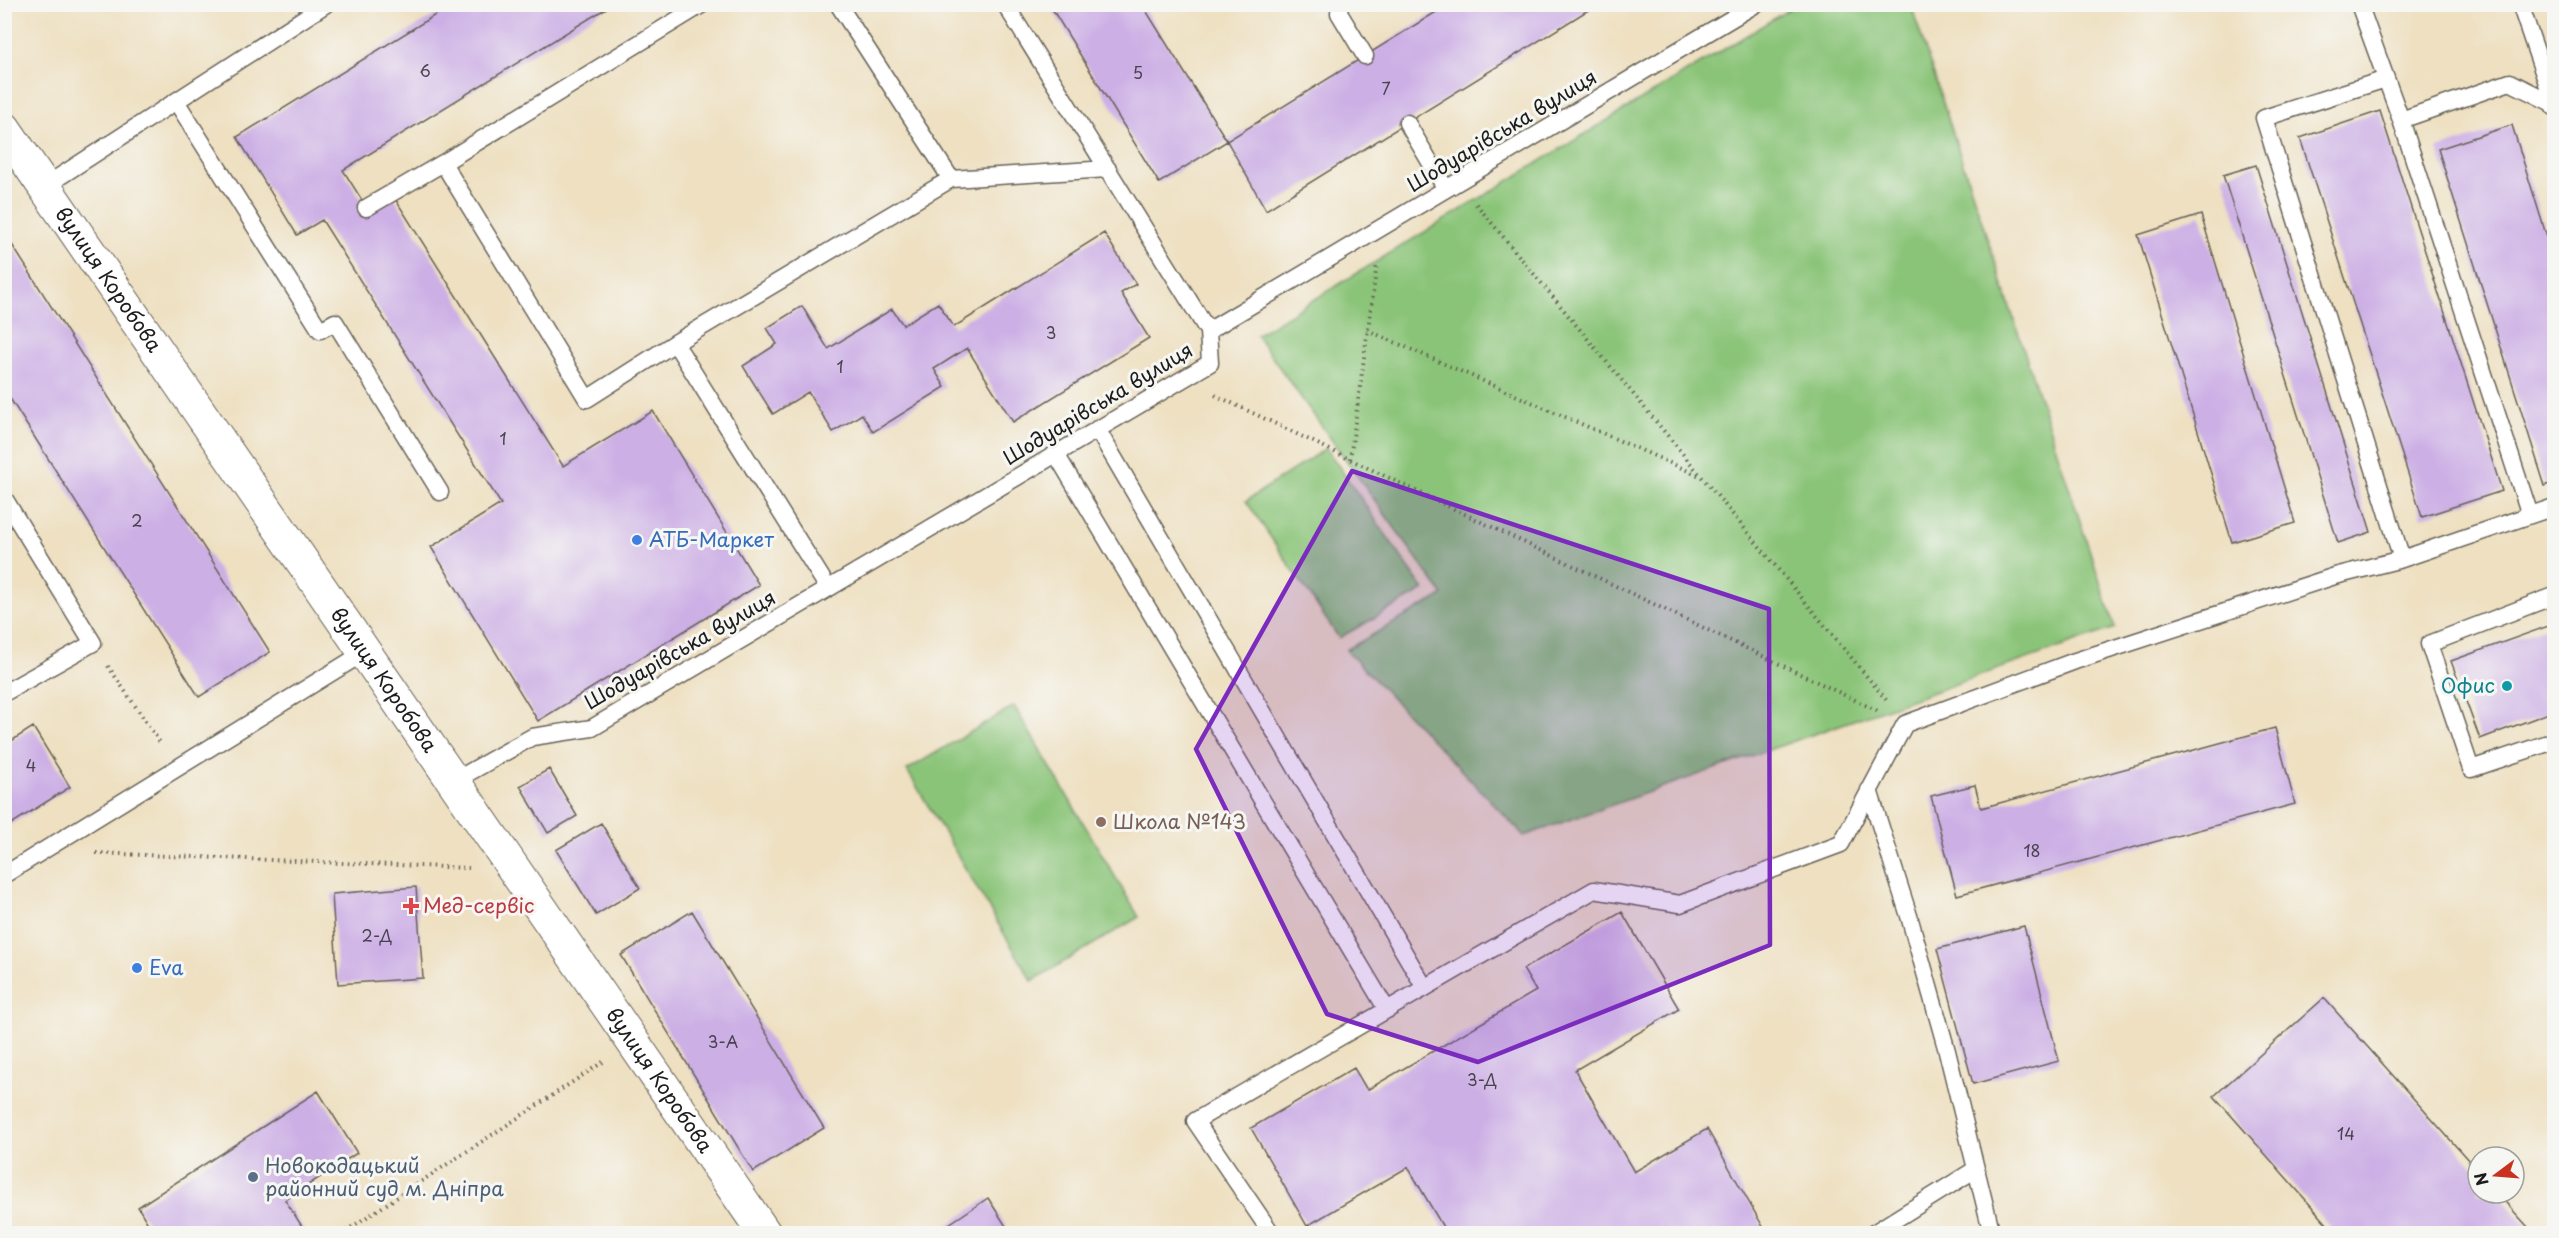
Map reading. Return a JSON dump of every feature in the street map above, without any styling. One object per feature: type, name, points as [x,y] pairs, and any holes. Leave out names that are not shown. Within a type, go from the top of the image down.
[{"type":"street","name":"вулиця Коробова","points":[[4,128],[765,1233]]},
{"type":"lane","points":[[45,186],[326,4]]},
{"type":"lane","points":[[366,208],[703,4]]},
{"type":"lane","points":[[838,4],[951,179]]},
{"type":"lane","points":[[1005,4],[1208,331]]},
{"type":"lane","name":"Шодуарівська вулиця","points":[[454,781],[532,737],[592,728],[1210,363],[1208,331],[1756,4]]},
{"type":"lane","points":[[2359,4],[2401,120],[2530,515]]},
{"type":"lane","points":[[2520,4],[2554,105]]},
{"type":"lane","points":[[1344,7],[1365,56]]},
{"type":"lane","points":[[2386,79],[2264,118],[2402,559]]},
{"type":"lane","points":[[2401,120],[2510,82],[2554,105]]},
{"type":"lane","points":[[176,102],[320,330],[334,322],[440,492]]},
{"type":"lane","points":[[1407,123],[1452,185]]},
{"type":"lane","points":[[443,163],[587,399],[675,343],[951,179],[1108,170]]},
{"type":"lane","points":[[675,343],[828,588]]},
{"type":"lane","points":[[1097,429],[1425,988]]},
{"type":"lane","points":[[1056,454],[1387,1010]]},
{"type":"lane","points":[[4,498],[93,643],[4,693]]},
{"type":"lane","points":[[1272,1233],[1195,1122],[1594,890],[1680,904],[1841,844],[1905,724],[2075,661],[2336,576],[2402,559],[2554,507]]},
{"type":"lane","points":[[2554,596],[2429,644],[2471,769],[2554,741]]},
{"type":"lane","points":[[4,875],[365,652]]},
{"type":"lane","points":[[1869,790],[1909,916],[1947,1052],[1992,1233]]},
{"type":"lane","points":[[1872,1233],[1976,1169]]},
{"type":"path","points":[[1452,185],[1701,477],[1905,724]]},
{"type":"path","points":[[1350,459],[1382,227]]},
{"type":"path","points":[[1367,330],[1701,477]]},
{"type":"path","points":[[1182,379],[1905,724]]},
{"type":"path","points":[[93,643],[177,768]]},
{"type":"path","points":[[43,851],[514,870]]},
{"type":"path","points":[[341,1233],[634,1042]]},
{"type":"highlighted area","points":[[1352,471],[1769,609],[1770,945],[1478,1062],[1327,1014],[1196,749]]},
{"type":"green space","points":[[1796,5],[1911,5],[2115,628],[1524,836],[1346,650],[1443,595],[1256,335]]},
{"type":"green space","points":[[1326,448],[1424,590],[1339,638],[1246,501]]},
{"type":"green space","points":[[1014,706],[1139,917],[1032,981],[907,770]]},
{"type":"building","points":[[453,4],[613,4],[343,170],[370,213],[394,197],[563,466],[653,411],[759,585],[538,721],[431,547],[501,504],[322,220],[297,235],[237,137]]},
{"type":"building","points":[[1049,4],[1142,4],[1227,141],[1159,183]]},
{"type":"building","points":[[1449,4],[1598,4],[1266,210],[1227,141]]},
{"type":"building","points":[[2380,111],[2502,491],[2422,517],[2300,138]]},
{"type":"building","points":[[2512,125],[2554,260],[2554,482],[2545,486],[2438,149]]},
{"type":"building","points":[[2256,165],[2371,532],[2338,543],[2223,175]]},
{"type":"building","points":[[2201,215],[2295,523],[2232,542],[2138,235]]},
{"type":"building","points":[[4,232],[270,652],[199,697],[4,389]]},
{"type":"building","points":[[1104,233],[1136,284],[1121,293],[1149,338],[1013,422],[967,348],[934,369],[945,387],[873,432],[862,414],[833,432],[808,392],[773,414],[743,366],[777,344],[767,328],[802,306],[828,349],[892,309],[903,325],[938,303],[954,327]]},
{"type":"building","name":"Офис","points":[[2554,624],[2554,711],[2480,739],[2451,661]]},
{"type":"building","points":[[33,727],[70,787],[5,828],[5,745]]},
{"type":"building","points":[[2275,728],[2295,804],[1957,895],[1931,796],[1975,785],[1981,808]]},
{"type":"building","points":[[549,769],[577,816],[548,833],[520,786]]},
{"type":"building","points":[[601,823],[640,888],[596,915],[556,850]]},
{"type":"building","points":[[416,887],[423,978],[338,984],[332,894]]},
{"type":"building","points":[[692,911],[824,1128],[753,1172],[621,955]]},
{"type":"building","points":[[1622,912],[1679,1009],[1575,1070],[1634,1172],[1707,1129],[1766,1232],[1763,1234],[1447,1234],[1408,1167],[1307,1226],[1251,1128],[1354,1068],[1367,1090],[1536,991],[1523,969]]},
{"type":"building","points":[[2024,926],[2059,1061],[1973,1084],[1937,949]]},
{"type":"building","points":[[2324,998],[2466,1158],[2466,1205],[2508,1205],[2528,1227],[2521,1234],[2336,1234],[2214,1096]]},
{"type":"building","name":"Новокодацький районний суд м. Дніпра","points":[[318,1091],[357,1153],[285,1200],[307,1234],[154,1234],[138,1207]]},
{"type":"building","points":[[988,1198],[1011,1234],[934,1234]]},
{"type":"place","name":"АТБ-Маркет","points":[[637,540]]},
{"type":"place","name":"Офис","points":[[2507,686]]},
{"type":"place","name":"Школа №143","points":[[1101,822]]},
{"type":"place","name":"Мед-сервіс","points":[[411,906]]},
{"type":"place","name":"Eva","points":[[137,968]]},
{"type":"place","name":"Новокодацький районний суд м. Дніпра","points":[[253,1177]]}]
